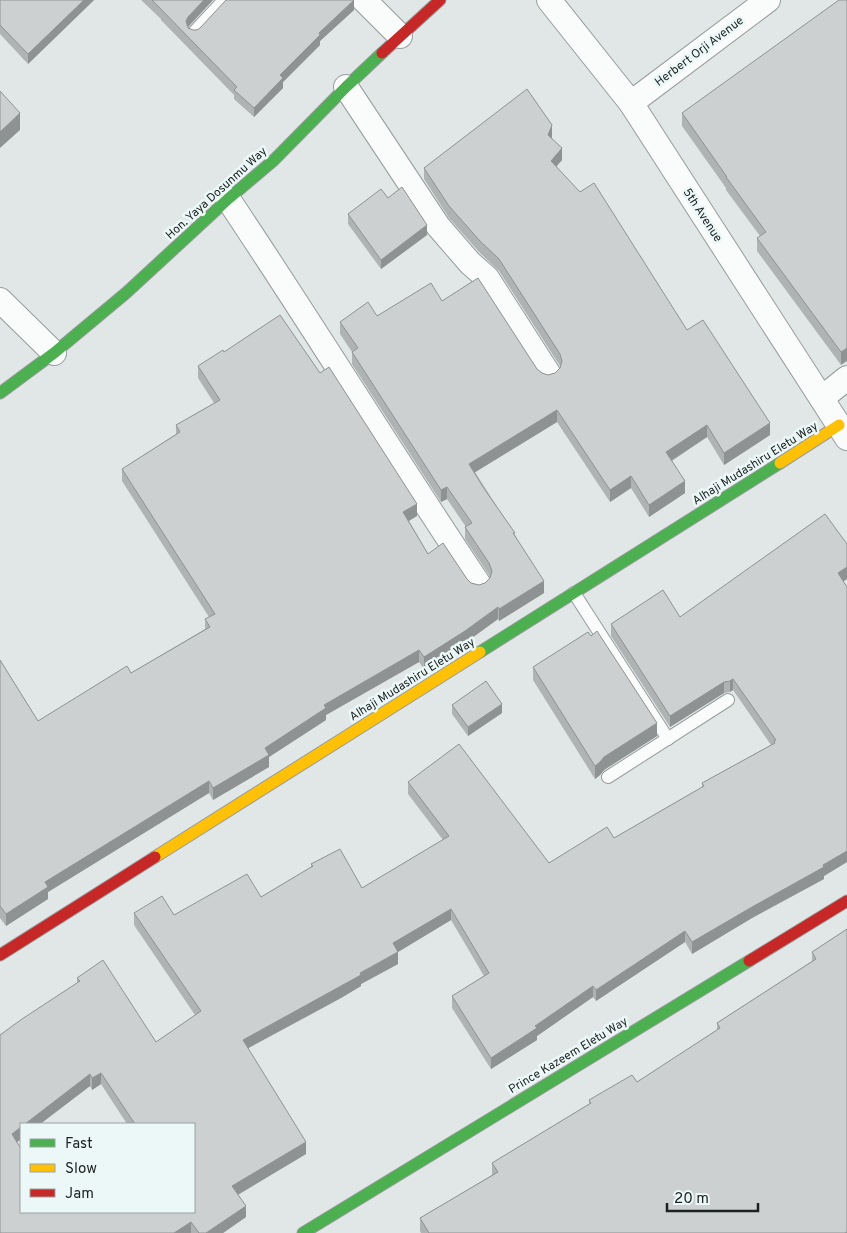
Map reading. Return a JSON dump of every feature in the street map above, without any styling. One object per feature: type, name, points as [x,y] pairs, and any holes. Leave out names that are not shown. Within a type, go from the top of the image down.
[{"type":"street","points":[[364,0],[400,36]]},
{"type":"street","name":"Hon. Yaya Dosunmu Way","points":[[0,393],[54,353],[126,293],[228,198],[274,160],[346,86],[440,0]]},
{"type":"street","name":"5th Avenue","points":[[549,0],[630,103],[843,432]]},
{"type":"street","name":"Herbert Orji Avenue","points":[[630,103],[768,0]]},
{"type":"street","points":[[346,86],[438,226],[470,263],[487,278],[548,374]]},
{"type":"street","points":[[228,198],[478,582]]},
{"type":"street","points":[[0,300],[54,353]]},
{"type":"street","points":[[822,398],[847,378]]},
{"type":"street","name":"Alhaji Mudashiru Eletu Way","points":[[0,955],[574,593],[843,432]]},
{"type":"street","name":"Prince Kazeem Eletu Way","points":[[303,1233],[847,901]]},
{"type":"lane","points":[[194,32],[224,0]]},
{"type":"lane","points":[[574,593],[668,739]]},
{"type":"lane","points":[[608,777],[728,700]]},
{"type":"building","points":[[0,0],[84,0],[28,54],[0,25]]},
{"type":"building","points":[[152,0],[204,0],[186,21],[188,28],[197,30],[226,0],[354,0],[319,33],[320,35],[280,75],[283,78],[254,108],[234,90],[237,87]]},
{"type":"building","points":[[839,0],[847,0],[847,348],[841,352],[757,238],[766,232],[682,113]]},
{"type":"building","points":[[527,89],[552,125],[548,135],[562,148],[551,161],[580,192],[594,183],[687,330],[703,320],[770,423],[724,453],[707,425],[666,452],[685,481],[649,505],[631,476],[610,490],[557,410],[469,464],[544,581],[499,609],[498,607],[424,657],[419,650],[324,705],[326,708],[265,748],[269,755],[213,788],[209,781],[45,882],[48,887],[6,914],[0,906],[0,660],[38,721],[127,666],[131,673],[210,627],[205,619],[215,614],[122,469],[180,432],[176,425],[220,400],[198,366],[223,350],[224,352],[280,315],[320,373],[329,367],[417,504],[403,512],[428,554],[443,543],[471,583],[479,585],[485,583],[490,578],[492,571],[489,563],[465,527],[472,523],[447,487],[441,490],[352,352],[358,348],[340,322],[368,302],[377,316],[431,283],[442,301],[478,278],[537,369],[548,375],[555,373],[560,368],[562,361],[560,354],[499,259],[449,206],[424,168]]},
{"type":"building","points":[[0,91],[20,113],[0,132]]},
{"type":"building","points":[[402,187],[427,225],[381,260],[348,214],[381,189],[388,198]]},
{"type":"building","points":[[825,514],[847,544],[847,567],[838,573],[847,587],[847,851],[823,865],[824,867],[692,942],[685,931],[596,990],[593,986],[535,1026],[537,1028],[491,1058],[452,996],[489,973],[451,909],[393,943],[398,952],[360,973],[361,975],[243,1040],[306,1142],[232,1186],[246,1206],[206,1233],[199,1233],[191,1222],[174,1233],[0,1233],[0,1035],[80,981],[77,978],[103,960],[156,1042],[201,1011],[134,913],[162,896],[174,915],[247,874],[261,897],[313,866],[311,864],[340,849],[362,888],[449,836],[408,782],[459,744],[549,863],[607,827],[614,838],[704,786],[702,783],[775,743],[774,741],[776,740],[733,679],[724,682],[670,716],[611,624],[663,590],[680,617]]},
{"type":"building","points":[[597,631],[657,723],[604,757],[595,766],[533,667],[588,632],[591,636]]},
{"type":"building","points":[[486,681],[502,704],[468,727],[452,705]]},
{"type":"building","points":[[847,929],[847,1232],[429,1233],[420,1218],[498,1172],[492,1163],[591,1103],[589,1100],[632,1075],[637,1082],[720,1028],[717,1023],[816,959],[812,952]]},
{"type":"traffic: fast","points":[[0,393],[54,353],[126,293],[228,199],[274,160],[382,53]]},
{"type":"traffic: fast","points":[[480,652],[780,463]]},
{"type":"traffic: fast","points":[[303,1233],[749,961]]},
{"type":"traffic: slow","points":[[780,463],[839,425]]},
{"type":"traffic: slow","points":[[155,857],[480,652]]},
{"type":"traffic: jam","points":[[382,53],[440,0]]},
{"type":"traffic: jam","points":[[0,955],[155,857]]},
{"type":"traffic: jam","points":[[749,961],[847,901]]}]
